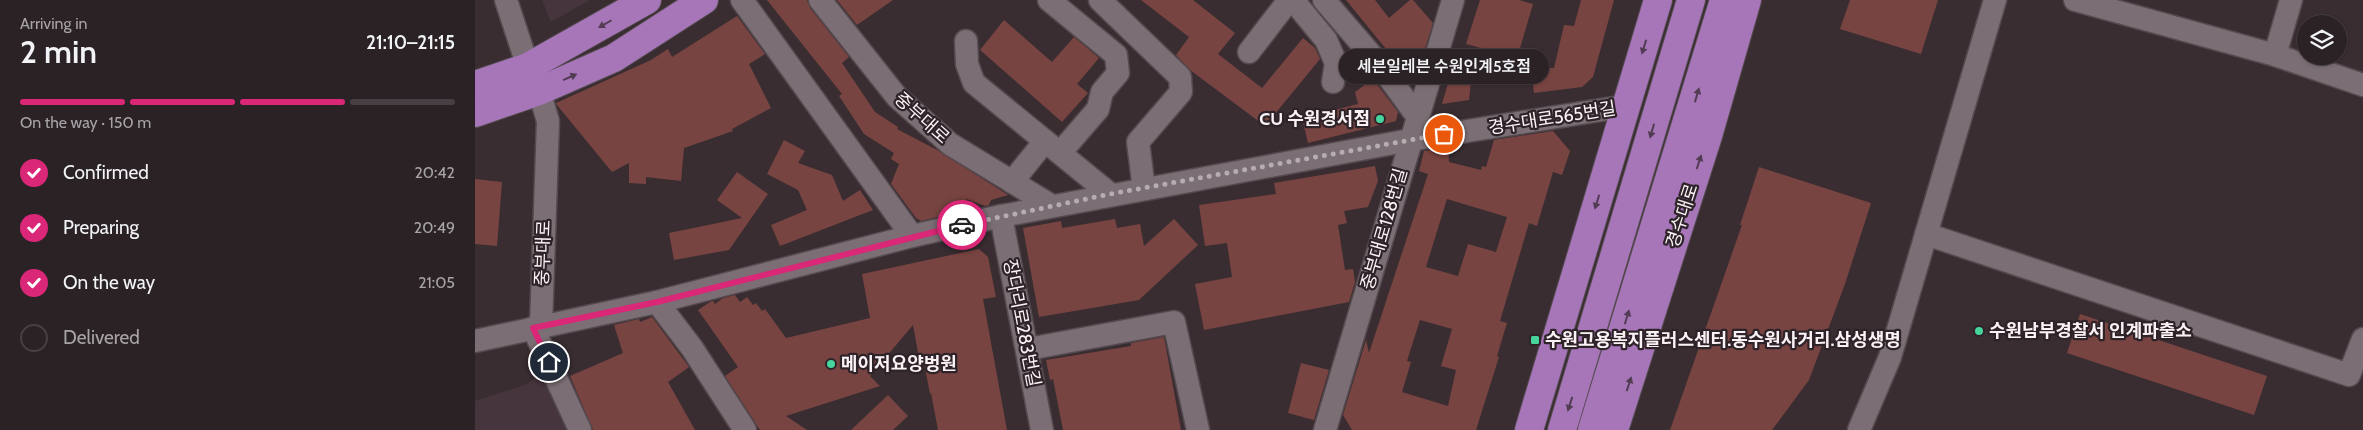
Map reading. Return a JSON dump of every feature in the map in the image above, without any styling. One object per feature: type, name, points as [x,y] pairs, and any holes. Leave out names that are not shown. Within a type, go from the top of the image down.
[{"type":"main road","points":[[475,113],[534,79],[647,0]]},
{"type":"main road","points":[[475,85],[534,79],[614,58],[704,0]]},
{"type":"main road","points":[[1529,430],[1658,0]]},
{"type":"main road","points":[[1562,430],[1691,0]]},
{"type":"main road","points":[[1592,430],[1724,0]]},
{"type":"main road","name":"경수대로","points":[[1614,430],[1708,136],[1747,0]]},
{"type":"street","name":"중부대로","points":[[506,0],[548,121],[537,327]]},
{"type":"street","points":[[742,0],[912,236]]},
{"type":"street","name":"중부대로","points":[[820,0],[897,97],[949,144],[1052,206]]},
{"type":"street","points":[[1012,182],[1098,109],[1102,92],[1117,72],[1116,55],[1049,0]]},
{"type":"street","points":[[1100,0],[1179,77],[1181,92],[1138,142],[1144,189]]},
{"type":"street","points":[[1249,52],[1289,0]]},
{"type":"street","points":[[1293,0],[1326,40],[1336,64],[1333,82]]},
{"type":"street","points":[[1324,0],[1379,64],[1417,116]]},
{"type":"street","name":"중부대로128번길","points":[[1325,430],[1453,0]]},
{"type":"street","points":[[1859,430],[1890,357],[1995,0]]},
{"type":"street","points":[[2075,0],[2275,55],[2363,85]]},
{"type":"street","points":[[2275,55],[2291,0]]},
{"type":"street","points":[[966,41],[967,64],[974,83],[1110,194]]},
{"type":"street","name":"경수대로565번길","points":[[475,341],[657,302],[912,236],[1001,216],[1110,194],[1410,140],[1626,106]]},
{"type":"street","name":"장다리로283번길","points":[[1001,216],[1028,349],[1041,430]]},
{"type":"street","points":[[1926,234],[2349,375],[2363,339]]},
{"type":"street","points":[[657,302],[692,348],[745,430]]},
{"type":"street","points":[[1028,349],[1174,322],[1198,430]]},
{"type":"street","points":[[537,327],[580,430]]},
{"type":"shaded area","points":[[542,0],[590,0],[551,22]]},
{"type":"shaded area","points":[[544,372],[572,430],[475,430],[475,401],[525,385]]},
{"type":"building","points":[[767,0],[807,0],[810,8],[849,57],[842,63],[875,112],[898,127],[897,129],[939,151],[1008,195],[991,200],[989,205],[985,206],[967,199],[962,211],[921,221],[916,218],[891,184],[899,164],[891,159],[894,153],[864,134],[839,96],[842,94]]},
{"type":"building","points":[[837,0],[893,0],[857,25]]},
{"type":"building","points":[[1141,0],[1193,0],[1235,33],[1218,54],[1262,88],[1303,38],[1315,48],[1320,59],[1265,126],[1190,70],[1176,55],[1189,37]]},
{"type":"building","points":[[1346,0],[1375,0],[1389,18],[1410,0],[1413,0],[1433,23],[1423,55],[1414,65],[1400,66]]},
{"type":"building","points":[[1480,0],[1519,0],[1533,4],[1517,58],[1466,44]]},
{"type":"building","points":[[1581,0],[1614,0],[1593,77],[1582,87],[1534,93],[1531,68],[1554,68],[1564,25],[1574,26]]},
{"type":"building","points":[[1850,0],[1938,0],[1921,54],[1840,29]]},
{"type":"building","points":[[737,16],[765,54],[749,64],[771,108],[732,129],[733,131],[684,148],[681,181],[646,177],[646,184],[629,183],[629,163],[612,172],[556,103],[651,60],[668,49],[672,57]]},
{"type":"building","points":[[1004,20],[1052,62],[1074,37],[1099,58],[1077,84],[1088,93],[1062,122],[980,50]]},
{"type":"building","points":[[1455,59],[1473,64],[1469,100],[1442,104]]},
{"type":"building","points":[[1373,79],[1398,112],[1396,121],[1308,143],[1302,118],[1358,104],[1355,92]]},
{"type":"building","points":[[1553,131],[1570,151],[1562,175],[1553,172],[1537,226],[1529,223],[1500,321],[1507,323],[1497,356],[1499,357],[1476,430],[1352,430],[1343,415],[1366,340],[1369,353],[1428,174],[1419,171],[1424,151],[1448,147],[1449,162],[1481,170],[1482,166],[1486,167],[1494,140]],"holes":[[[1447,199],[1507,217],[1496,252],[1468,244],[1458,276],[1426,267]],[[1420,320],[1452,329],[1441,366],[1456,370],[1448,406],[1402,392],[1411,362],[1407,361]]]},
{"type":"building","points":[[784,140],[805,151],[798,163],[832,175],[843,201],[860,190],[873,210],[780,246],[771,225],[807,210],[798,190],[767,174]]},
{"type":"building","points":[[1375,166],[1378,181],[1368,207],[1344,211],[1347,223],[1338,225],[1345,270],[1353,269],[1355,282],[1349,302],[1204,330],[1195,284],[1232,277],[1227,243],[1205,246],[1199,205],[1276,194],[1274,183]]},
{"type":"building","points":[[1759,167],[1871,203],[1845,284],[1809,380],[1772,430],[1670,430],[1742,225],[1740,225]]},
{"type":"building","points":[[737,172],[768,194],[729,250],[674,260],[669,233],[742,218],[717,200]]},
{"type":"building","points":[[475,179],[502,182],[497,246],[475,244]]},
{"type":"building","points":[[1115,219],[1117,228],[1140,224],[1144,246],[1174,219],[1198,245],[1139,300],[1039,317],[1023,228],[1061,221],[1062,228]]},
{"type":"building","points":[[979,249],[988,257],[996,297],[983,299],[1007,430],[938,430],[923,358],[919,358],[913,325],[870,376],[880,386],[786,416],[807,430],[760,430],[725,376],[738,367],[698,310],[710,302],[713,301],[715,304],[723,298],[735,295],[740,302],[747,297],[753,305],[756,303],[762,311],[765,309],[786,338],[870,318],[862,274]]},
{"type":"building","points":[[2080,314],[2267,376],[2254,415],[2067,353]]},
{"type":"building","points":[[652,317],[689,367],[668,382],[695,430],[593,430],[570,376],[623,353],[614,325],[639,319],[640,322]]},
{"type":"building","points":[[1164,337],[1181,430],[1063,430],[1053,379],[1050,380],[1046,360],[1131,346],[1131,343]]},
{"type":"building","points":[[1301,363],[1329,370],[1314,420],[1288,413]]},
{"type":"building","points":[[888,395],[908,416],[893,430],[851,430]]},
{"type":"way so far","points":[[962,225],[1110,194],[1444,134]]},
{"type":"place","name":"CU 수원경서점","points":[[1380,119]]},
{"type":"place","name":"세븐일레븐 수원인계5호점","points":[[1444,134]]},
{"type":"place","name":"수원남부경찰서 인계파출소","points":[[1979,331]]},
{"type":"place","name":"수원고용복지플러스센터.동수원사거리.삼성생명","points":[[1535,340]]},
{"type":"place","name":"메이저요양벙원","points":[[831,364]]},
{"type":"route","points":[[549,362],[533,328],[657,302],[912,236],[962,225]]}]
